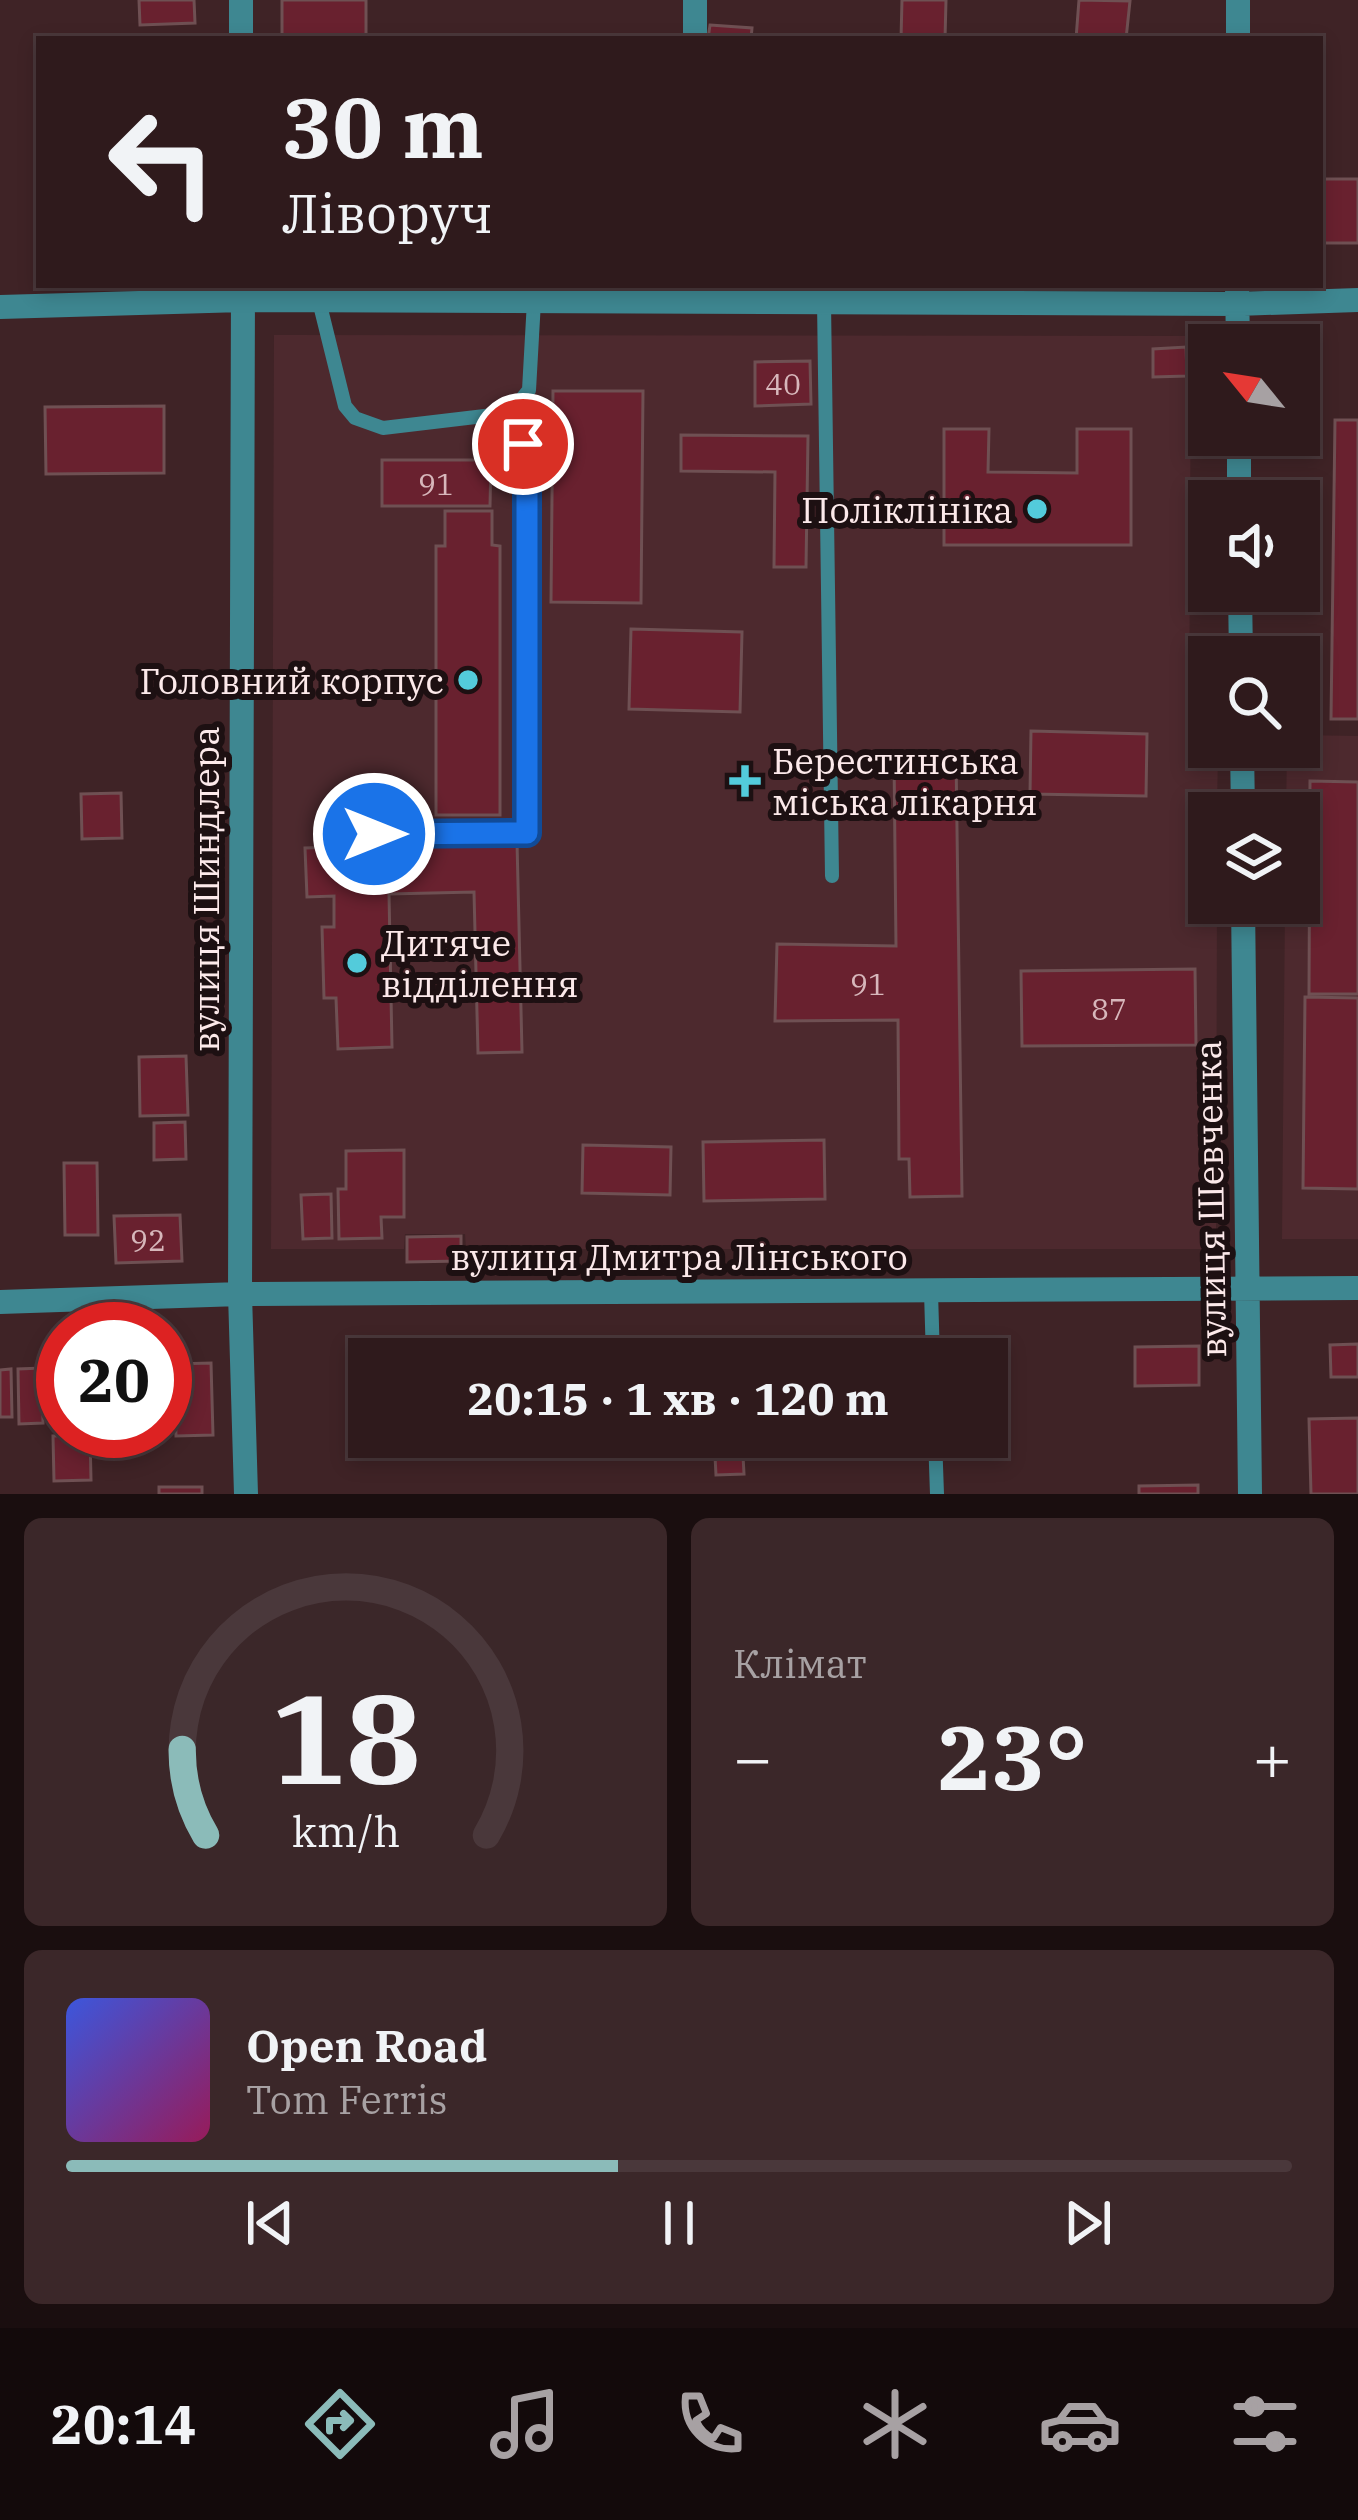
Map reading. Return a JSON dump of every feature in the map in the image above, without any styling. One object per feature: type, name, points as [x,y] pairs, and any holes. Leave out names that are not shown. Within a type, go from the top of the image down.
[{"type":"street","points":[[241,0],[241,36]]},
{"type":"street","points":[[695,0],[695,36]]},
{"type":"street","points":[[1238,0],[1238,36]]},
{"type":"street","points":[[0,307],[243,293],[319,301],[824,302],[1237,294],[1358,300]]},
{"type":"street","name":"вулиця Шиндлера","points":[[243,293],[240,1294],[246,1494]]},
{"type":"street","points":[[1237,294],[1238,324]]},
{"type":"street","name":"вулиця Шевченка","points":[[1244,924],[1250,1494]]},
{"type":"street","name":"вулиця Дмитра Лінського","points":[[0,1302],[240,1294],[1358,1288]]},
{"type":"lane","points":[[319,301],[339,392],[355,418],[383,428],[510,413],[530,390],[534,301]]},
{"type":"lane","points":[[824,302],[832,876]]},
{"type":"lane","points":[[374,834],[527,833],[527,463],[510,413]]},
{"type":"lane","points":[[932,1292],[933,1338]]},
{"type":"lane","points":[[936,1458],[937,1494]]},
{"type":"shaded area","name":"Берестинська міська лікарня","points":[[274,335],[1188,336],[1188,768],[1218,768],[1217,792],[1188,792],[1188,924],[1217,924],[1216,1249],[466,1249],[465,1234],[405,1234],[404,1249],[271,1249]]},
{"type":"shaded area","points":[[1320,735],[1358,736],[1358,1239],[1282,1239],[1285,924],[1320,924],[1320,792],[1286,792],[1287,768],[1320,768]]},
{"type":"building","points":[[139,0],[194,0],[195,23],[140,25]]},
{"type":"building","points":[[282,0],[366,0],[366,36],[282,36]]},
{"type":"building","points":[[902,0],[946,0],[945,36],[901,36]]},
{"type":"building","points":[[1079,0],[1130,1],[1126,36],[1076,36]]},
{"type":"building","points":[[710,25],[752,28],[751,36],[708,36]]},
{"type":"building","points":[[1323,179],[1358,179],[1358,243],[1323,243]]},
{"type":"building","points":[[1186,347],[1187,376],[1153,377],[1153,349]]},
{"type":"building","points":[[810,361],[811,404],[755,406],[755,362]]},
{"type":"building","points":[[553,391],[643,391],[641,603],[551,602]]},
{"type":"building","points":[[164,406],[164,473],[46,474],[45,407]]},
{"type":"building","points":[[1335,420],[1358,420],[1358,719],[1331,719]]},
{"type":"building","name":"Поліклініка","points":[[944,429],[989,429],[988,472],[1077,473],[1077,429],[1131,429],[1131,545],[944,545]]},
{"type":"building","points":[[681,435],[808,436],[806,567],[774,567],[775,472],[681,471]]},
{"type":"building","points":[[382,460],[491,460],[490,506],[382,506]]},
{"type":"building","name":"Головний корпус","points":[[445,511],[492,511],[492,545],[500,546],[500,815],[436,815],[436,546],[445,546]]},
{"type":"building","points":[[631,629],[742,632],[740,712],[629,709]]},
{"type":"building","points":[[1031,731],[1147,734],[1146,796],[1030,794]]},
{"type":"building","points":[[956,756],[962,1196],[910,1197],[909,1159],[899,1159],[898,1020],[775,1021],[777,944],[896,946],[894,757]]},
{"type":"building","points":[[1310,781],[1358,782],[1358,994],[1309,994],[1309,924],[1320,924],[1320,792],[1310,792]]},
{"type":"building","points":[[121,793],[122,838],[82,839],[81,794]]},
{"type":"building","name":"Дитяче відділення","points":[[517,842],[522,1052],[478,1053],[474,892],[389,894],[392,1047],[338,1049],[336,998],[324,998],[322,927],[334,927],[334,896],[307,897],[305,848]]},
{"type":"building","points":[[1195,969],[1196,1045],[1022,1046],[1021,971]]},
{"type":"building","points":[[1305,997],[1358,998],[1358,1189],[1303,1188]]},
{"type":"building","points":[[186,1056],[188,1115],[140,1116],[139,1057]]},
{"type":"building","points":[[185,1122],[186,1159],[154,1160],[154,1123]]},
{"type":"building","points":[[824,1140],[825,1199],[704,1201],[703,1142]]},
{"type":"building","points":[[583,1145],[671,1147],[670,1195],[582,1193]]},
{"type":"building","points":[[404,1150],[404,1217],[381,1217],[382,1238],[339,1239],[338,1189],[346,1189],[346,1151]]},
{"type":"building","points":[[64,1163],[97,1163],[98,1235],[65,1235]]},
{"type":"building","points":[[331,1194],[332,1238],[303,1239],[301,1195]]},
{"type":"building","points":[[180,1215],[182,1261],[116,1263],[114,1216]]},
{"type":"building","points":[[461,1236],[461,1261],[407,1262],[407,1237]]},
{"type":"building","points":[[1358,1344],[1358,1377],[1331,1377],[1330,1345]]},
{"type":"building","points":[[1199,1346],[1199,1385],[1135,1386],[1135,1347]]},
{"type":"building","points":[[211,1363],[213,1435],[192,1436],[192,1364]]},
{"type":"building","points":[[36,1368],[36,1423],[19,1424],[18,1369]]},
{"type":"building","points":[[11,1369],[12,1417],[0,1417],[0,1370]]},
{"type":"building","points":[[1358,1418],[1358,1494],[1311,1494],[1309,1419]]},
{"type":"building","points":[[53,1458],[91,1458],[91,1480],[54,1481]]},
{"type":"building","points":[[715,1458],[743,1458],[744,1474],[716,1475]]},
{"type":"building","points":[[1198,1485],[1198,1494],[1139,1494],[1139,1486]]},
{"type":"building","points":[[159,1487],[202,1487],[202,1494],[159,1494]]},
{"type":"place","name":"Поліклініка","points":[[1037,509]]},
{"type":"place","name":"Головний корпус","points":[[468,680]]},
{"type":"place","name":"Берестинська міська лікарня","points":[[745,781]]},
{"type":"place","name":"Дитяче відділення","points":[[357,963]]},
{"type":"route","points":[[374,834],[527,833],[527,463],[523,444]]}]
